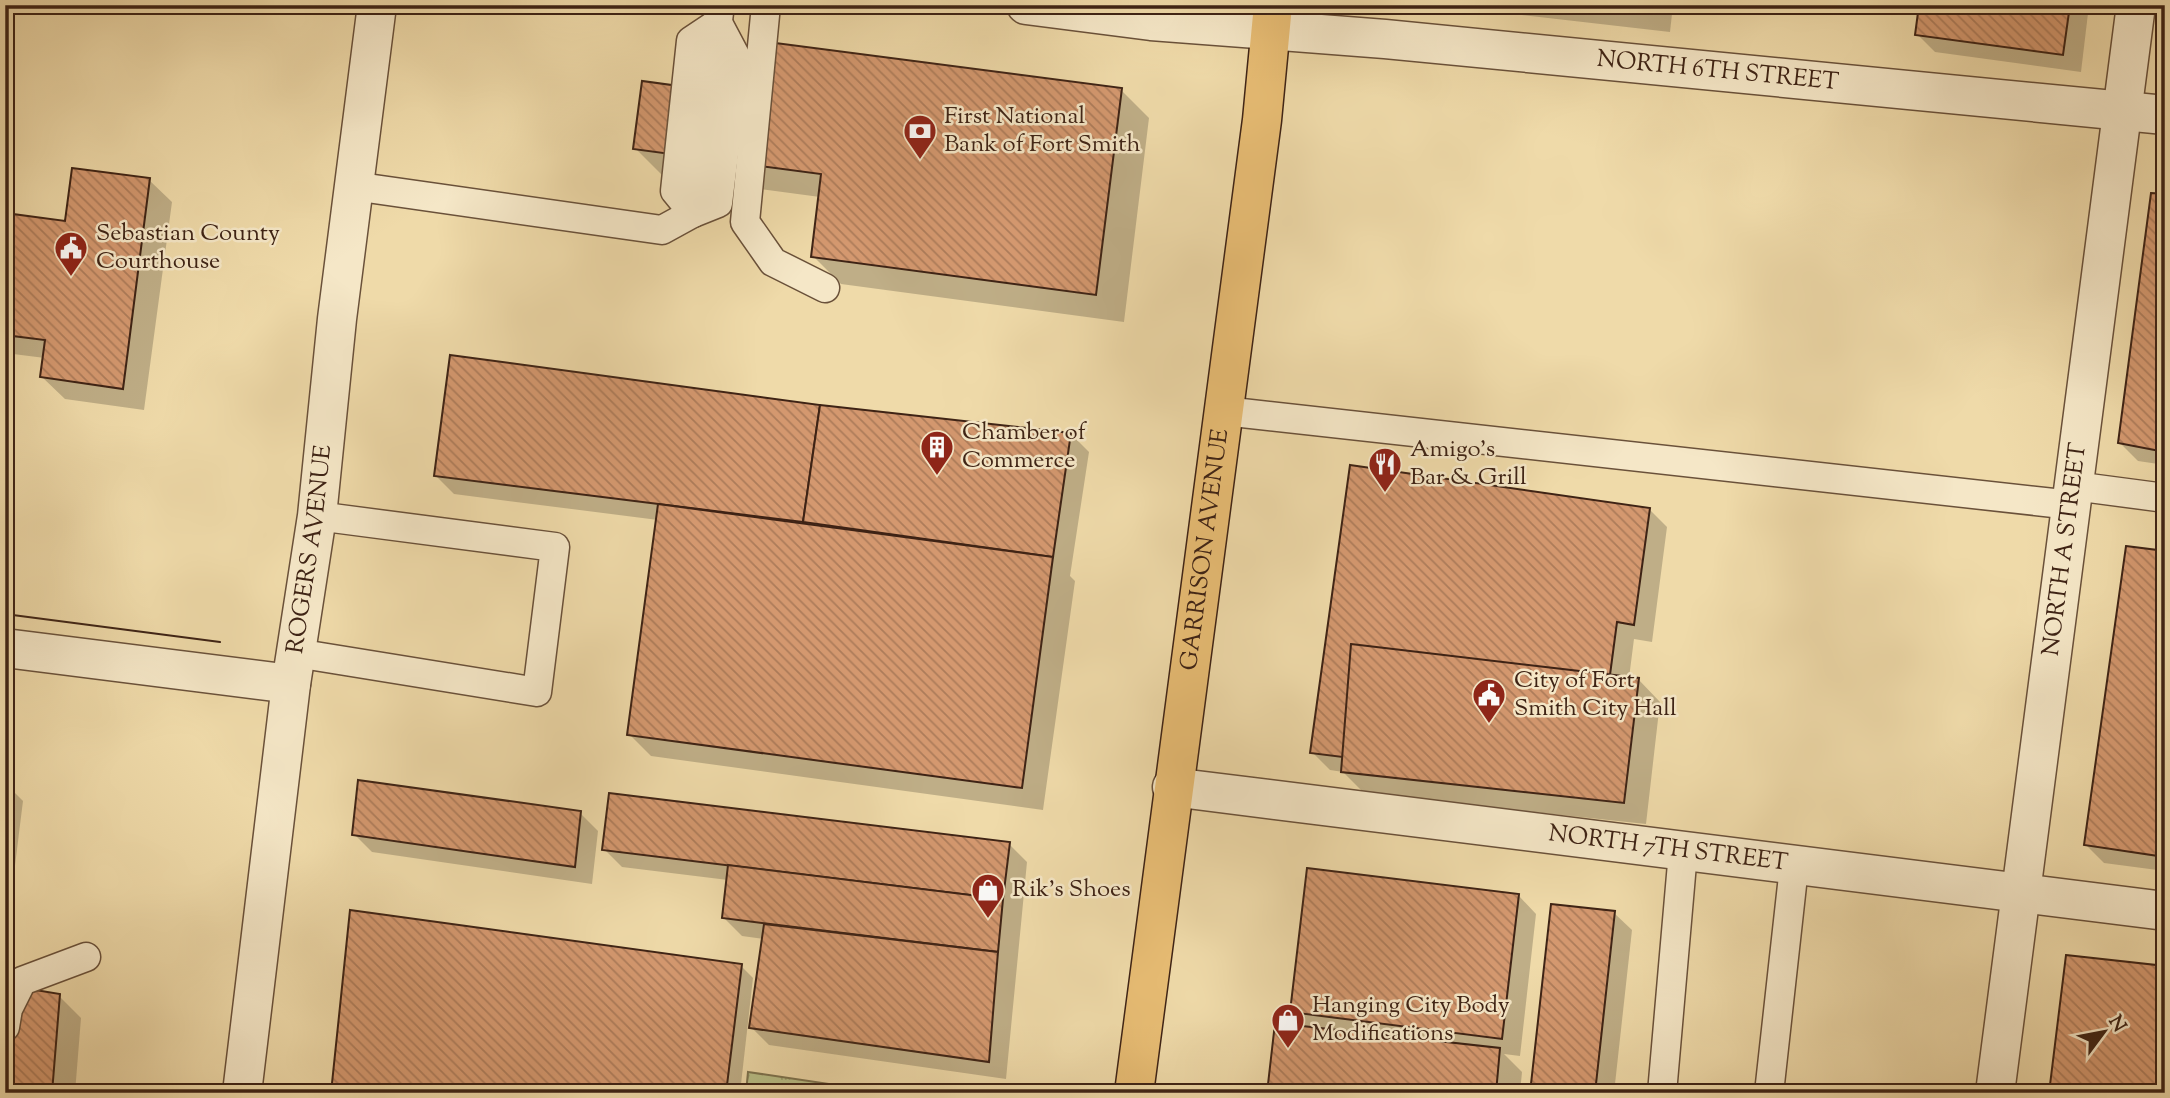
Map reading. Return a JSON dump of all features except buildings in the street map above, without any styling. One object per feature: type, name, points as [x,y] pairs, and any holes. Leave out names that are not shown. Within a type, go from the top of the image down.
[{"type":"main road","name":"GARRISON AVENUE","points":[[1134,1093],[1172,787],[1224,411],[1272,19]]},
{"type":"street","name":"ROGERS AVENUE","points":[[242,1093],[293,669],[317,516],[353,186],[377,5]]},
{"type":"street","name":"NORTH 6TH STREET","points":[[1026,5],[1272,19],[1385,39],[2165,115]]},
{"type":"street","name":"NORTH A STREET","points":[[1995,1093],[2136,5]]},
{"type":"street","points":[[5,648],[293,669]]},
{"type":"street","name":"NORTH 7TH STREET","points":[[1172,787],[1794,867],[2165,911]]},
{"type":"lane","points":[[705,208],[719,14]]},
{"type":"lane","points":[[745,222],[766,18]]},
{"type":"lane","points":[[353,186],[662,230],[705,208],[745,222],[773,262],[825,288]]},
{"type":"lane","points":[[1224,411],[2073,495],[2165,498]]},
{"type":"lane","points":[[293,669],[537,692],[555,547],[317,516]]},
{"type":"lane","points":[[1662,1093],[1683,852]]},
{"type":"lane","points":[[1769,1093],[1794,867]]},
{"type":"lane","points":[[5,1027],[9,1009],[22,981],[86,957]]},
{"type":"green space","points":[[748,1072],[889,1093],[746,1093]]},
{"type":"tram line","points":[[5,614],[220,642]]},
{"type":"place","name":"First National Bank of Fort Smith","points":[[920,161]]},
{"type":"place","name":"Sebastian County Courthouse","points":[[71,278]]},
{"type":"place","name":"Chamber of Commerce","points":[[937,477]]},
{"type":"place","name":"Amigo's Bar & Grill","points":[[1385,494]]},
{"type":"place","name":"City of Fort Smith City Hall","points":[[1489,725]]},
{"type":"place","name":"Rik's Shoes","points":[[988,920]]},
{"type":"place","name":"Hanging City Body Modifications","points":[[1288,1050]]}]
